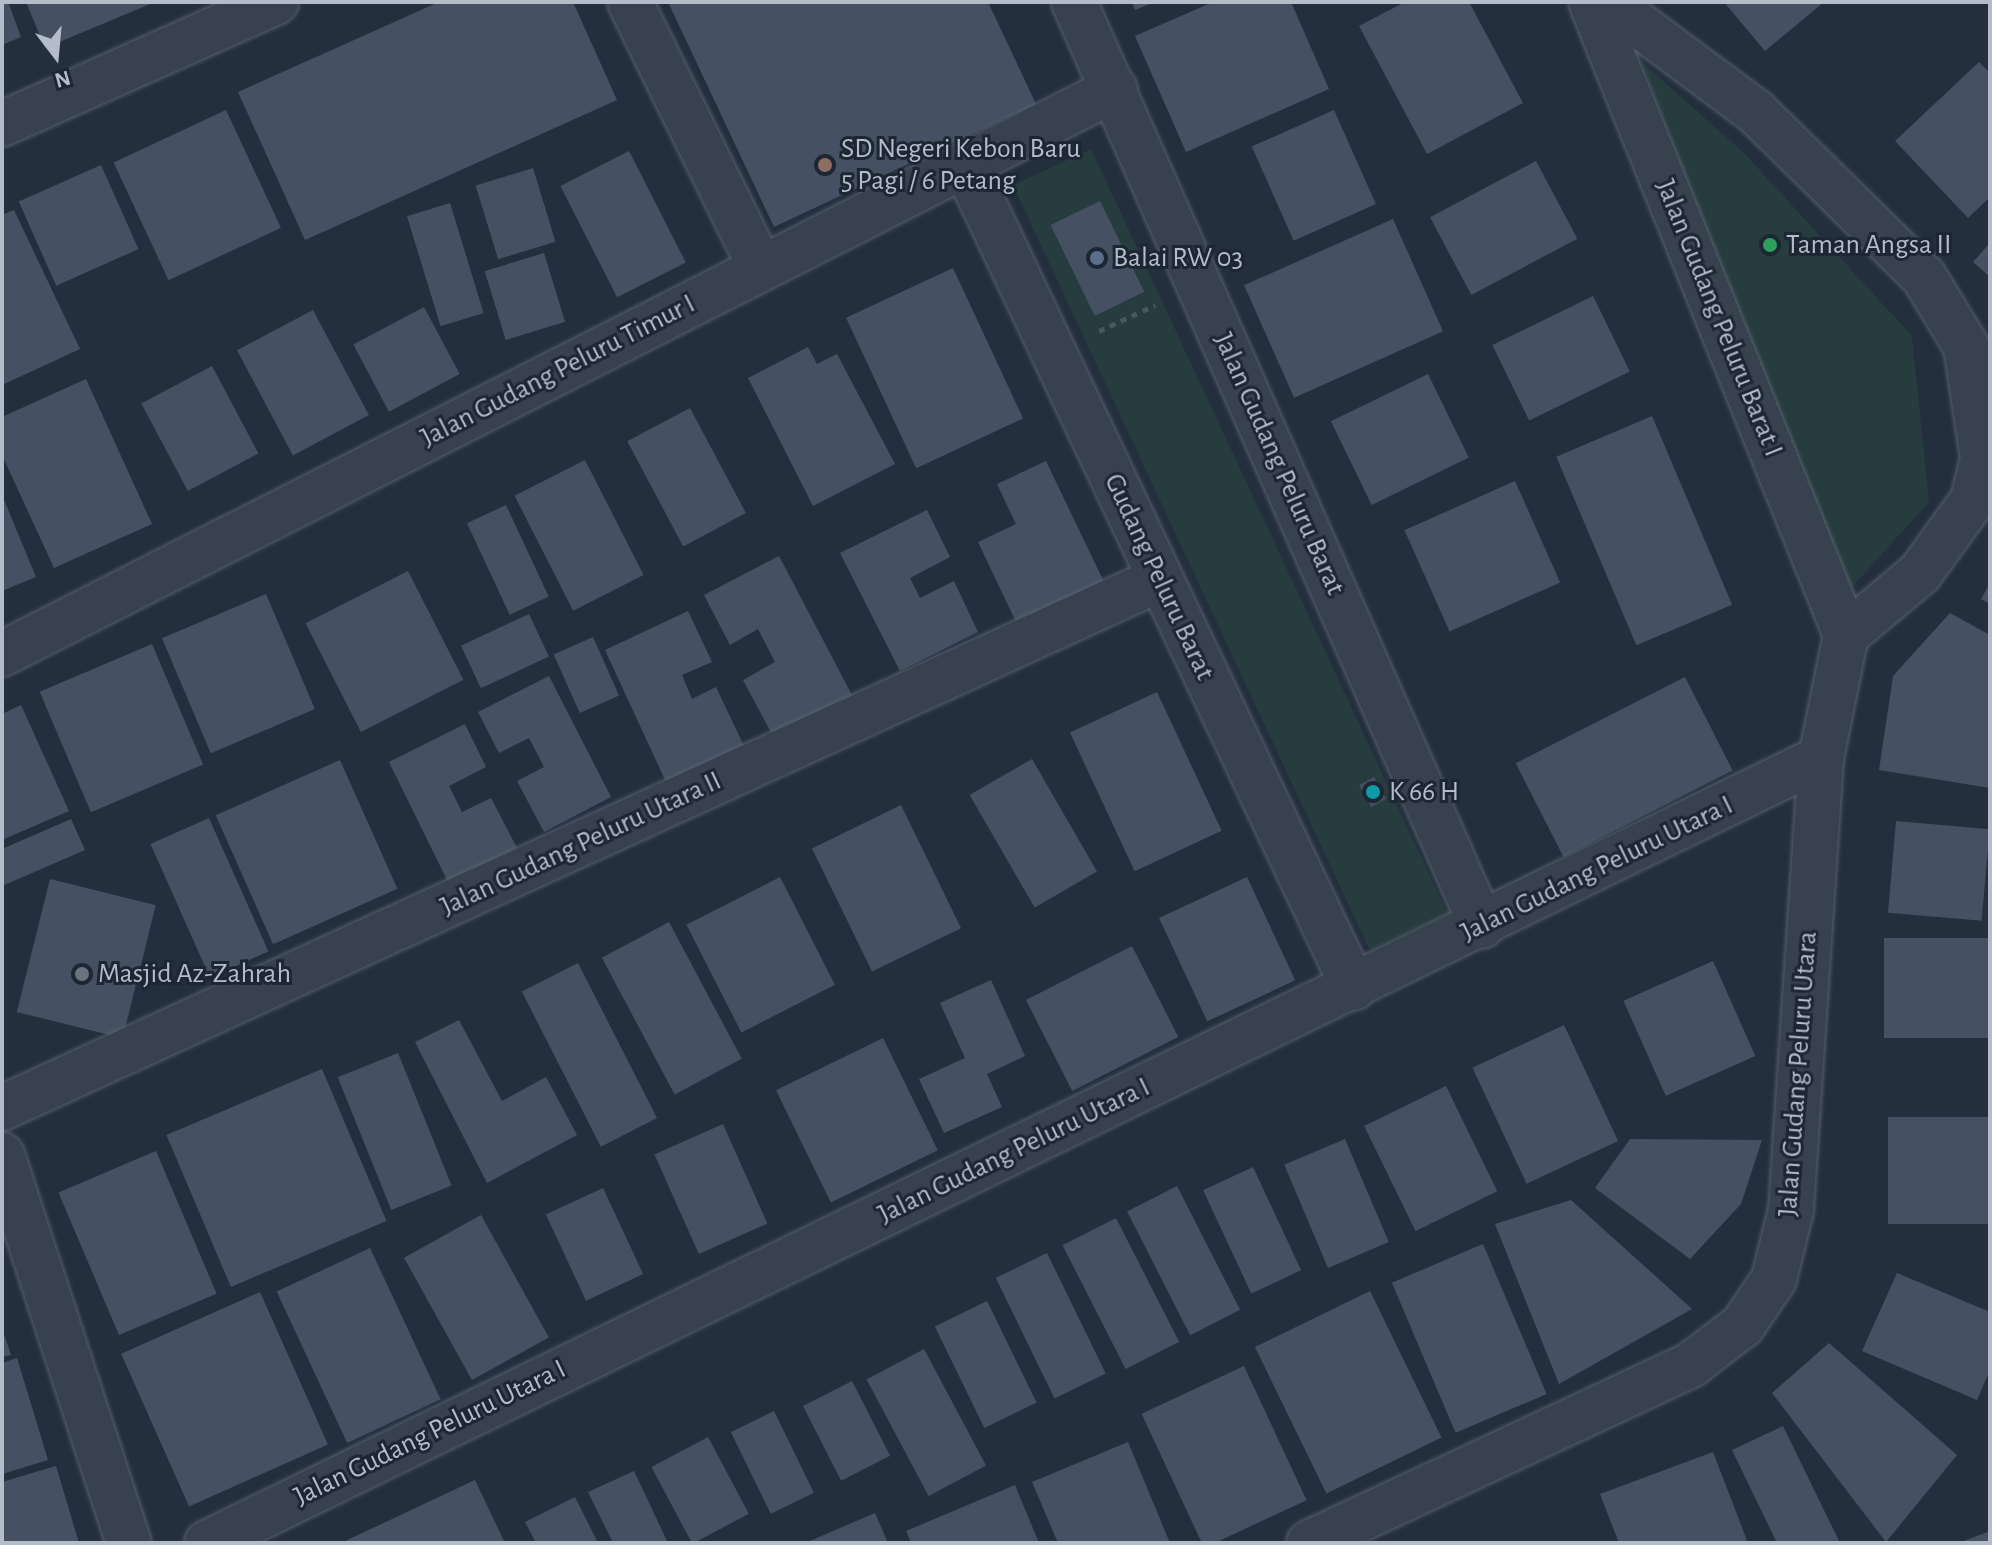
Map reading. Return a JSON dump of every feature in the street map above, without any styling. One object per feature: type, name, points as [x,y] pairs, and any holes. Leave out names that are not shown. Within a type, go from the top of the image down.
[{"type":"street","points":[[2,124],[276,2]]},
{"type":"street","points":[[630,2],[761,268]]},
{"type":"street","name":"Jalan Gudang Peluru Barat","points":[[1074,2],[1482,926]]},
{"type":"street","name":"Jalan Gudang Peluru Barat I","points":[[1591,2],[1846,635]]},
{"type":"street","points":[[1608,2],[1756,112],[1924,277],[1966,346],[1983,459],[1973,500],[1920,573],[1846,635],[1821,758]]},
{"type":"street","name":"Jalan Gudang Peluru Timur I","points":[[2,654],[1115,89]]},
{"type":"street","name":"Gudang Peluru Barat","points":[[965,165],[1354,988]]},
{"type":"street","name":"Jalan Gudang Peluru Utara II","points":[[2,1108],[1160,579]]},
{"type":"street","name":"Jalan Gudang Peluru Utara I","points":[[207,1543],[1482,926],[1821,758]]},
{"type":"street","name":"Jalan Gudang Peluru Utara","points":[[1309,1543],[1692,1364],[1743,1325],[1774,1279],[1791,1210],[1821,758]]},
{"type":"street","points":[[2,1155],[129,1543]]},
{"type":"path","points":[[1053,353],[1199,283]]},
{"type":"green space","name":"Taman Angsa II","points":[[1642,62],[1745,154],[1912,336],[1929,502],[1843,597]]},
{"type":"green space","points":[[1091,149],[1448,914],[1370,950],[1013,185]]},
{"type":"building","points":[[2,2],[8,2],[21,37],[2,45]]},
{"type":"building","points":[[26,2],[155,2],[45,48]]},
{"type":"building","points":[[439,2],[573,2],[617,100],[305,240],[238,92]]},
{"type":"building","name":"SD Negeri Kebon Baru 5 Pagi / 6 Petang","points":[[668,2],[988,2],[1036,104],[774,227]]},
{"type":"building","points":[[1132,2],[1155,2],[1135,10]]},
{"type":"building","points":[[1213,2],[1291,2],[1329,89],[1186,152],[1135,36]]},
{"type":"building","points":[[1405,2],[1469,2],[1523,103],[1427,154],[1359,26]]},
{"type":"building","points":[[1724,2],[1824,2],[1765,51]]},
{"type":"building","points":[[1979,62],[1990,73],[1990,197],[1968,218],[1895,141]]},
{"type":"building","points":[[226,110],[281,228],[169,280],[114,162]]},
{"type":"building","points":[[1334,110],[1376,204],[1294,241],[1252,147]]},
{"type":"building","points":[[629,151],[686,262],[617,297],[560,186]]},
{"type":"building","points":[[1536,161],[1577,239],[1471,295],[1430,217]]},
{"type":"building","points":[[101,165],[138,249],[56,286],[19,202]]},
{"type":"building","points":[[533,168],[556,242],[498,259],[476,186]]},
{"type":"building","name":"Balai RW 03","points":[[1100,201],[1144,292],[1095,316],[1051,225]]},
{"type":"building","points":[[450,203],[484,313],[441,326],[407,216]]},
{"type":"building","points":[[14,210],[80,349],[2,385],[2,215]]},
{"type":"building","points":[[1393,219],[1443,331],[1294,398],[1244,285]]},
{"type":"building","points":[[1990,243],[1990,277],[1973,262]]},
{"type":"building","points":[[544,253],[565,322],[506,340],[485,271]]},
{"type":"building","points":[[953,268],[1023,418],[916,468],[846,318]]},
{"type":"building","points":[[1593,296],[1630,371],[1529,421],[1492,345]]},
{"type":"building","points":[[424,307],[460,374],[389,412],[353,345]]},
{"type":"building","points":[[313,310],[369,415],[293,455],[237,350]]},
{"type":"building","points":[[808,347],[817,364],[837,354],[895,464],[813,506],[748,378]]},
{"type":"building","points":[[212,366],[258,453],[188,491],[141,404]]},
{"type":"building","points":[[1428,374],[1469,458],[1372,505],[1331,421]]},
{"type":"building","points":[[86,379],[152,524],[54,568],[2,455],[2,417]]},
{"type":"building","points":[[690,408],[746,513],[683,546],[627,441]]},
{"type":"building","points":[[1652,416],[1732,605],[1636,645],[1556,457]]},
{"type":"building","points":[[585,460],[644,575],[573,611],[515,496]]},
{"type":"building","points":[[1046,461],[1104,582],[1017,624],[978,542],[1016,524],[997,484]]},
{"type":"building","points":[[1515,481],[1560,582],[1450,632],[1404,530]]},
{"type":"building","points":[[2,495],[36,577],[2,591]]},
{"type":"building","points":[[506,505],[549,597],[510,615],[467,523]]},
{"type":"building","points":[[927,510],[950,557],[910,578],[920,598],[954,581],[978,632],[900,671],[840,553]]},
{"type":"building","points":[[779,556],[853,697],[774,738],[743,680],[775,662],[758,629],[730,645],[704,595]]},
{"type":"building","points":[[408,571],[463,680],[361,732],[306,623]]},
{"type":"building","points":[[1990,583],[1990,604],[1981,599]]},
{"type":"building","points":[[266,594],[315,709],[211,753],[162,638]]},
{"type":"building","points":[[688,611],[712,662],[682,675],[692,699],[716,687],[744,746],[666,782],[605,650]]},
{"type":"building","points":[[1950,613],[1990,635],[1990,788],[1879,770],[1893,676]]},
{"type":"building","points":[[529,614],[549,657],[481,688],[461,646]]},
{"type":"building","points":[[593,637],[619,695],[580,713],[554,654]]},
{"type":"building","points":[[152,644],[203,765],[91,812],[40,692]]},
{"type":"building","points":[[549,676],[611,797],[544,832],[517,781],[544,767],[529,738],[499,753],[478,712]]},
{"type":"building","points":[[1685,677],[1733,771],[1563,857],[1516,763]]},
{"type":"building","points":[[1157,692],[1222,831],[1135,871],[1070,733]]},
{"type":"building","points":[[21,705],[69,811],[2,840],[2,714]]},
{"type":"building","points":[[465,724],[486,767],[449,786],[462,812],[491,798],[517,848],[448,882],[389,762]]},
{"type":"building","points":[[1032,759],[1097,872],[1035,908],[970,795]]},
{"type":"building","points":[[340,760],[397,889],[273,944],[216,815]]},
{"type":"building","name":"K 66 H","points":[[1374,777],[1386,799],[1371,807],[1359,785]]},
{"type":"building","points":[[901,805],[961,928],[872,972],[812,848]]},
{"type":"building","points":[[209,818],[268,951],[210,977],[151,844]]},
{"type":"building","points":[[71,819],[85,850],[2,886],[2,849]]},
{"type":"building","points":[[1896,821],[1990,829],[1982,921],[1888,913]]},
{"type":"building","points":[[780,877],[835,985],[741,1032],[686,925]]},
{"type":"building","points":[[1247,877],[1295,980],[1207,1021],[1159,918]]},
{"type":"building","name":"Masjid Az-Zahrah","points":[[50,879],[156,905],[123,1038],[17,1012]]},
{"type":"building","points":[[669,922],[742,1059],[675,1095],[602,958]]},
{"type":"building","points":[[1884,938],[1990,938],[1990,1038],[1884,1038]]},
{"type":"building","points":[[1132,946],[1178,1037],[1072,1091],[1026,1000]]},
{"type":"building","points":[[1713,961],[1755,1056],[1666,1096],[1623,1001]]},
{"type":"building","points":[[578,963],[657,1118],[601,1147],[522,992]]},
{"type":"building","points":[[991,980],[1025,1056],[987,1074],[1002,1107],[944,1133],[919,1079],[965,1058],[940,1003]]},
{"type":"building","points":[[459,1020],[502,1101],[546,1077],[577,1135],[487,1183],[415,1042]]},
{"type":"building","points":[[1564,1025],[1618,1141],[1527,1184],[1472,1068]]},
{"type":"building","points":[[883,1038],[938,1150],[831,1203],[776,1090]]},
{"type":"building","points":[[398,1053],[452,1186],[391,1210],[338,1077]]},
{"type":"building","points":[[322,1069],[386,1221],[231,1287],[166,1135]]},
{"type":"building","points":[[1446,1086],[1497,1191],[1415,1231],[1364,1126]]},
{"type":"building","points":[[1888,1117],[1990,1117],[1990,1224],[1888,1224]]},
{"type":"building","points":[[723,1124],[767,1224],[699,1254],[654,1155]]},
{"type":"building","points":[[1345,1139],[1389,1242],[1328,1268],[1284,1165]]},
{"type":"building","points":[[1630,1139],[1762,1140],[1741,1204],[1690,1259],[1595,1188]]},
{"type":"building","points":[[156,1151],[217,1294],[119,1335],[58,1192]]},
{"type":"building","points":[[1253,1167],[1301,1270],[1251,1294],[1203,1190]]},
{"type":"building","points":[[1177,1186],[1240,1310],[1190,1335],[1127,1211]]},
{"type":"building","points":[[603,1188],[643,1274],[586,1301],[546,1215]]},
{"type":"building","points":[[1571,1200],[1692,1309],[1559,1384],[1495,1224]]},
{"type":"building","points":[[481,1215],[549,1337],[472,1380],[404,1258]]},
{"type":"building","points":[[1116,1218],[1179,1342],[1126,1369],[1063,1245]]},
{"type":"building","points":[[1483,1244],[1547,1394],[1456,1433],[1392,1283]]},
{"type":"building","points":[[370,1248],[441,1399],[347,1443],[277,1292]]},
{"type":"building","points":[[1047,1253],[1106,1373],[1055,1398],[996,1278]]},
{"type":"building","points":[[1897,1273],[1990,1312],[1990,1370],[1977,1400],[1862,1351]]},
{"type":"building","points":[[1370,1291],[1441,1438],[1326,1494],[1255,1347]]},
{"type":"building","points":[[260,1292],[328,1445],[189,1506],[121,1354]]},
{"type":"building","points":[[987,1301],[1037,1403],[984,1428],[935,1326]]},
{"type":"building","points":[[2,1328],[11,1355],[2,1357]]},
{"type":"building","points":[[1829,1343],[1957,1455],[1886,1542],[1772,1393]]},
{"type":"building","points":[[924,1349],[986,1466],[929,1496],[867,1380]]},
{"type":"building","points":[[17,1358],[48,1460],[2,1474],[2,1363]]},
{"type":"building","points":[[1244,1366],[1307,1500],[1215,1543],[1202,1543],[1142,1414]]},
{"type":"building","points":[[852,1381],[890,1456],[841,1481],[803,1406]]},
{"type":"building","points":[[774,1411],[814,1493],[771,1514],[731,1432]]},
{"type":"building","points":[[1783,1426],[1840,1543],[1777,1543],[1732,1450]]},
{"type":"building","points":[[708,1437],[749,1514],[692,1543],[651,1467]]},
{"type":"building","points":[[1128,1442],[1170,1543],[1058,1543],[1032,1482]]},
{"type":"building","points":[[1713,1452],[1748,1543],[1619,1543],[1600,1494]]},
{"type":"building","points":[[56,1466],[79,1543],[2,1543],[2,1482]]},
{"type":"building","points":[[634,1471],[668,1543],[613,1543],[588,1492]]},
{"type":"building","points":[[475,1480],[505,1543],[341,1543]]},
{"type":"building","points":[[1015,1485],[1039,1543],[911,1543],[906,1531]]},
{"type":"building","points":[[575,1497],[598,1543],[536,1543],[525,1522]]},
{"type":"building","points":[[875,1513],[888,1543],[805,1543]]},
{"type":"building","points":[[1990,1531],[1990,1543],[1959,1543]]},
{"type":"place","name":"SD Negeri Kebon Baru 5 Pagi / 6 Petang","points":[[825,165]]},
{"type":"place","name":"Taman Angsa II","points":[[1770,245]]},
{"type":"place","name":"Balai RW 03","points":[[1097,258]]},
{"type":"place","name":"K 66 H","points":[[1373,792]]},
{"type":"place","name":"Masjid Az-Zahrah","points":[[82,974]]}]
